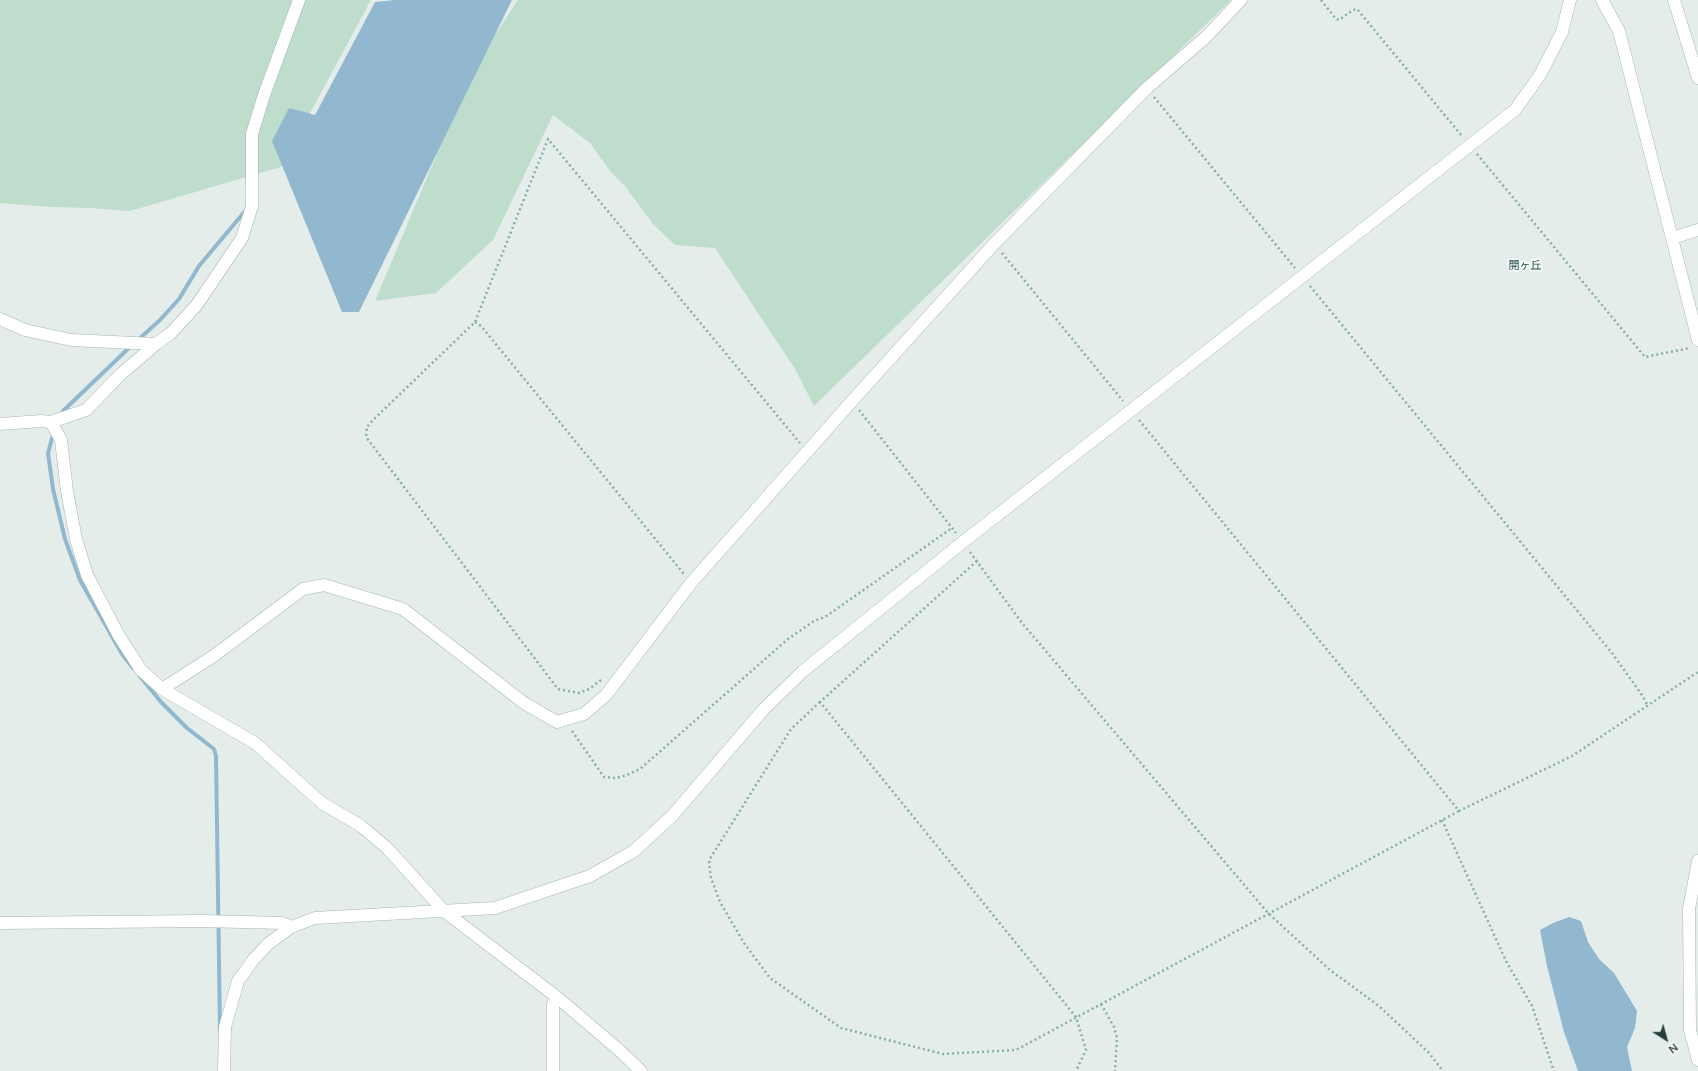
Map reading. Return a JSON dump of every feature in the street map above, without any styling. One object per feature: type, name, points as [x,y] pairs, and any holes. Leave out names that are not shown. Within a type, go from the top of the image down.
[{"type":"street","points":[[0,424],[51,422],[86,410],[121,374],[170,334],[196,306],[242,238],[252,206],[252,134],[264,95],[298,0]]},
{"type":"street","points":[[162,689],[215,655],[303,589],[324,585],[403,609],[524,704],[557,722],[584,714],[606,696],[692,583],[807,451],[994,244],[1147,88],[1206,37],[1241,0]]},
{"type":"street","points":[[224,1071],[225,1027],[238,981],[254,959],[268,944],[291,927],[315,918],[496,908],[590,876],[634,851],[672,816],[763,710],[802,671],[963,542],[1515,110],[1540,76],[1562,32],[1570,0]]},
{"type":"street","points":[[1602,0],[1619,31],[1672,238],[1694,344]]},
{"type":"street","points":[[1674,0],[1698,78]]},
{"type":"street","points":[[1672,238],[1698,230]]},
{"type":"street","points":[[0,319],[24,330],[71,340],[156,344]]},
{"type":"street","points":[[51,422],[61,440],[67,491],[76,539],[87,575],[119,636],[141,670],[162,689],[254,743],[322,803],[361,826],[387,848],[444,911],[558,998],[619,1050],[641,1071]]},
{"type":"street","points":[[1698,861],[1688,909],[1690,1030],[1698,1060]]},
{"type":"street","points":[[0,923],[202,921],[282,923],[291,927]]},
{"type":"street","points":[[553,1071],[553,1004],[558,998]]},
{"type":"path","points":[[1321,0],[1336,19],[1339,20],[1353,10],[1357,9],[1645,357],[1694,344]]},
{"type":"path","points":[[1147,88],[1612,653],[1642,695],[1648,706]]},
{"type":"path","points":[[619,678],[605,676],[589,689],[579,693],[558,688],[366,437],[367,427],[373,420],[475,322],[548,139],[807,451]]},
{"type":"path","points":[[994,244],[1459,811]]},
{"type":"path","points":[[475,322],[481,326],[692,583]]},
{"type":"path","points":[[852,401],[963,542],[1022,623],[1268,913],[1330,970],[1379,1006],[1429,1053],[1443,1071]]},
{"type":"path","points":[[564,720],[604,777],[616,778],[634,772],[640,769],[788,639],[814,621],[825,617],[952,528]]},
{"type":"path","points":[[976,561],[791,729],[708,863],[711,878],[720,902],[744,943],[770,978],[841,1028],[943,1054],[1012,1052],[1459,811],[1572,756],[1698,672]]},
{"type":"path","points":[[820,702],[1076,1017],[1086,1050],[1076,1071]]},
{"type":"path","points":[[1442,820],[1506,961],[1532,1006],[1554,1071]]},
{"type":"path","points":[[1101,1004],[1114,1027],[1117,1038],[1115,1071]]},
{"type":"green space","points":[[0,0],[371,0],[281,167],[130,211],[0,203]]},
{"type":"green space","points":[[518,0],[1231,0],[814,406],[795,369],[715,248],[675,245],[653,224],[624,185],[610,171],[590,143],[553,115],[493,240],[436,293],[375,301],[473,68]]},
{"type":"water","points":[[395,0],[512,0],[359,312],[342,312],[272,141],[289,108],[315,115],[375,2]]},
{"type":"water","points":[[1569,917],[1581,921],[1588,942],[1599,959],[1614,973],[1637,1011],[1635,1028],[1627,1047],[1632,1071],[1578,1071],[1564,1032],[1547,966],[1540,930]]},
{"type":"waterway","points":[[138,340],[160,320],[179,299],[199,266],[246,210]]},
{"type":"waterway","points":[[61,416],[63,411],[131,346]]},
{"type":"waterway","points":[[54,431],[48,453],[53,489],[65,539],[80,580],[122,654],[133,668]]},
{"type":"waterway","points":[[139,675],[161,702],[187,728],[214,749],[216,756],[220,1030]]},
{"type":"district","name":"開ヶ丘","points":[[1525,266]]}]
